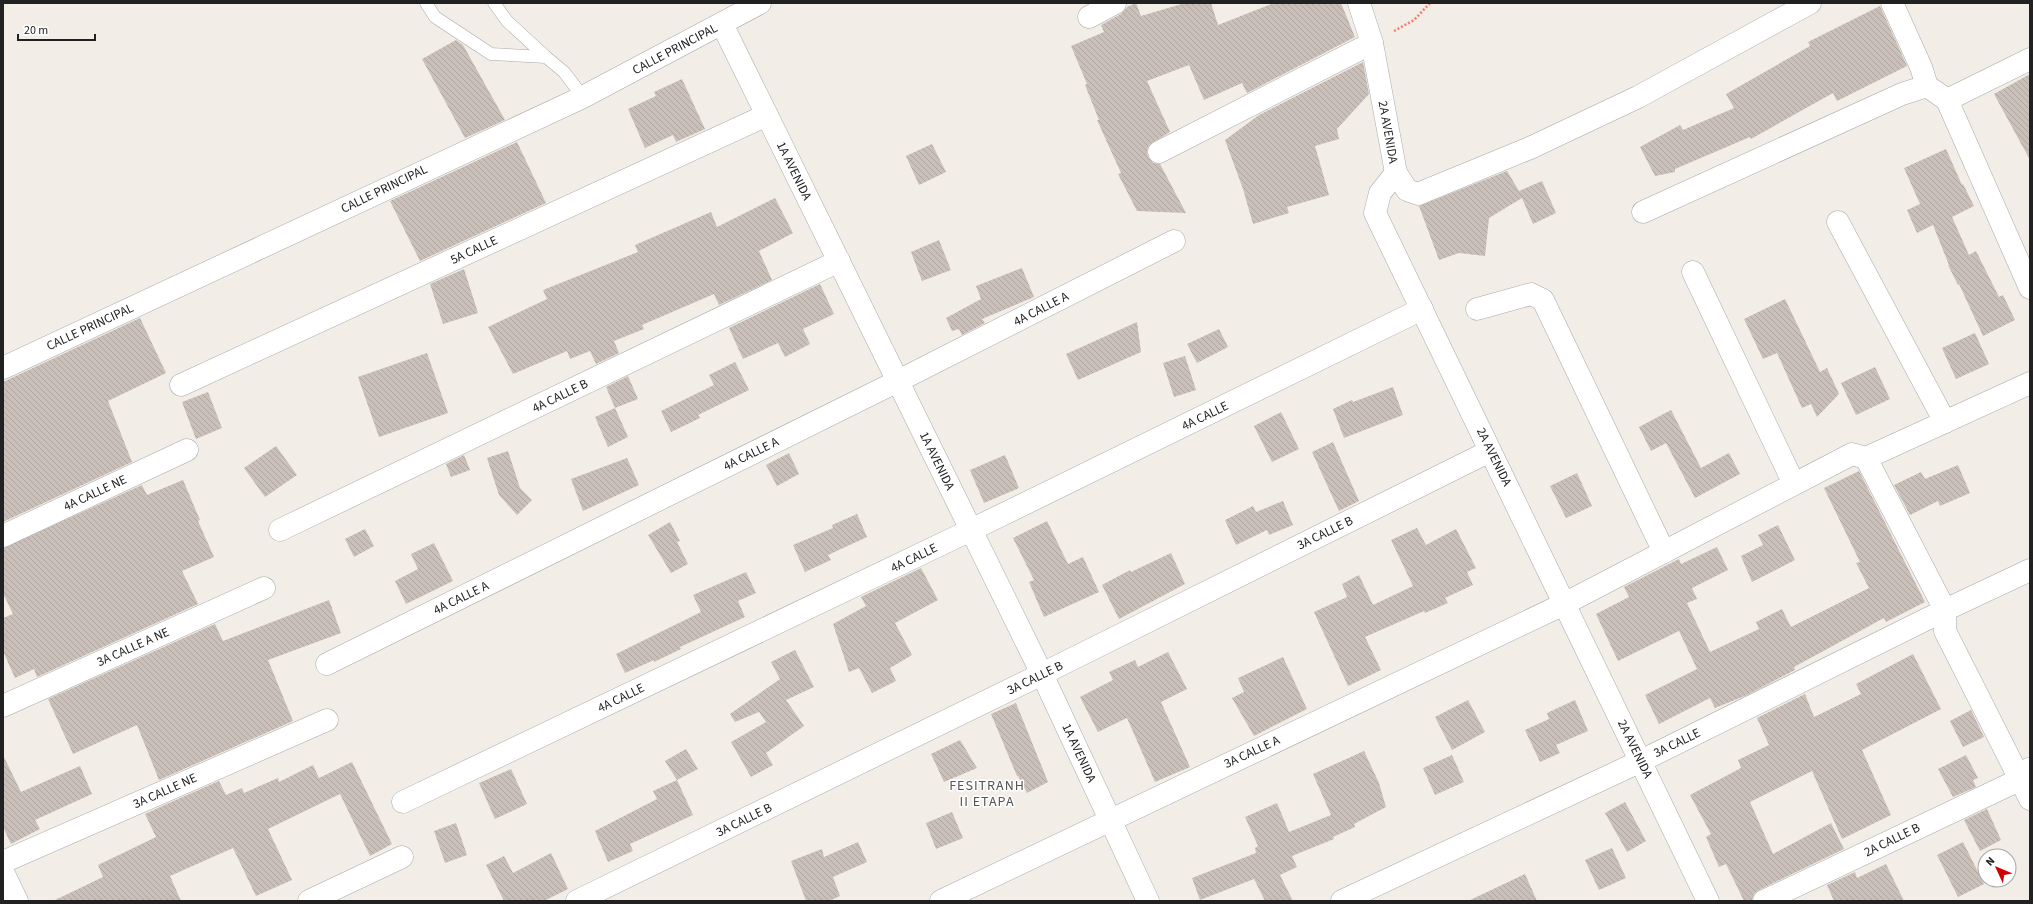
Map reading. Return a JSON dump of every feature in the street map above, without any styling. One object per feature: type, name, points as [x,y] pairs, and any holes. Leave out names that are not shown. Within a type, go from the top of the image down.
[{"type":"street","name":"CALLE PRINCIPAL","points":[[3,368],[583,97],[760,3]]},
{"type":"street","points":[[1089,17],[1115,3]]},
{"type":"street","name":"2A AVENIDA","points":[[1359,3],[1372,43],[1396,173],[1380,193],[1375,213],[1708,901]]},
{"type":"street","points":[[1396,173],[1407,190],[1418,194],[1523,151],[1638,97],[1810,3]]},
{"type":"street","points":[[1892,3],[1921,67],[1927,86],[1947,100],[2030,288]]},
{"type":"street","name":"1A AVENIDA","points":[[722,24],[1042,674],[1148,901]]},
{"type":"street","points":[[1159,152],[1372,43]]},
{"type":"street","points":[[1947,100],[2030,59]]},
{"type":"street","points":[[1643,212],[1902,94],[1927,86]]},
{"type":"street","name":"5A CALLE","points":[[181,385],[767,115]]},
{"type":"street","points":[[1838,222],[1945,422]]},
{"type":"street","name":"4A CALLE A","points":[[327,664],[898,381],[1174,241]]},
{"type":"street","name":"4A CALLE B","points":[[280,530],[839,261]]},
{"type":"street","points":[[1693,272],[1794,484]]},
{"type":"street","points":[[1477,309],[1531,294],[1543,300],[1664,552]]},
{"type":"street","name":"4A CALLE","points":[[403,802],[971,530],[1422,309]]},
{"type":"street","points":[[2030,383],[1866,458],[1945,610],[1945,631],[2014,766],[2025,774],[2030,799]]},
{"type":"street","name":"4A CALLE NE","points":[[3,536],[186,450]]},
{"type":"street","name":"3A CALLE B","points":[[577,901],[1042,674],[1490,451]]},
{"type":"street","name":"3A CALLE A","points":[[941,901],[1564,604],[1852,454],[1866,458]]},
{"type":"street","name":"3A CALLE","points":[[1342,901],[1641,761],[1945,610],[2030,570]]},
{"type":"street","name":"3A CALLE A NE","points":[[3,706],[264,588]]},
{"type":"street","name":"3A CALLE NE","points":[[3,862],[327,720]]},
{"type":"street","name":"2A CALLE B","points":[[1764,901],[2025,774]]},
{"type":"street","points":[[309,901],[402,857]]},
{"type":"street","points":[[3,872],[17,901]]},
{"type":"lane","points":[[426,3],[435,17],[491,54],[546,57]]},
{"type":"lane","points":[[494,3],[507,22],[564,72],[583,97]]},
{"type":"path","points":[[1372,43],[1414,20],[1430,3]]},
{"type":"building","points":[[1136,3],[1141,16],[1185,3],[1211,3],[1218,25],[1274,3],[1341,3],[1355,37],[1247,93],[1242,83],[1204,100],[1189,65],[1147,81],[1170,132],[1149,145],[1147,151],[1148,157],[1153,163],[1160,164],[1186,213],[1137,211],[1118,174],[1121,173],[1097,120],[1099,120],[1085,85],[1087,84],[1071,46],[1104,32],[1101,25],[1121,14],[1127,7]]},
{"type":"building","points":[[1880,6],[1907,66],[1837,101],[1833,93],[1751,139],[1750,137],[1675,169],[1675,172],[1655,176],[1640,147],[1680,125],[1683,130],[1734,108],[1726,94],[1810,46],[1808,42]]},
{"type":"building","points":[[456,40],[463,45],[505,120],[465,138],[422,59]]},
{"type":"building","points":[[1363,62],[1369,94],[1337,129],[1339,139],[1315,146],[1329,195],[1287,207],[1289,213],[1253,224],[1243,189],[1225,140],[1259,115]]},
{"type":"building","points":[[2030,74],[2030,160],[1994,94]]},
{"type":"building","points":[[682,79],[705,129],[676,142],[673,135],[645,148],[628,109],[656,96],[654,92]]},
{"type":"building","points":[[517,142],[546,203],[420,261],[390,201]]},
{"type":"building","points":[[932,144],[946,172],[919,185],[906,156]]},
{"type":"building","points":[[1946,149],[1962,185],[1963,184],[1974,206],[1952,217],[1969,255],[1976,251],[1999,297],[2003,295],[2015,320],[1983,336],[1959,284],[1958,285],[1948,265],[1933,225],[1917,233],[1907,210],[1920,204],[1904,168]]},
{"type":"building","points":[[1507,171],[1519,191],[1542,181],[1556,213],[1533,224],[1522,198],[1489,218],[1485,256],[1459,253],[1439,260],[1419,206]]},
{"type":"building","points":[[775,198],[793,233],[759,251],[772,280],[719,305],[714,294],[642,325],[644,329],[614,341],[619,353],[596,364],[590,351],[570,359],[567,351],[513,374],[488,327],[547,299],[543,290],[638,252],[635,245],[711,212],[717,227]]},
{"type":"building","points":[[939,240],[951,270],[922,281],[911,252]]},
{"type":"building","points":[[1022,268],[1034,297],[982,319],[985,323],[962,335],[959,329],[952,331],[946,318],[981,299],[976,286]]},
{"type":"building","points":[[464,269],[478,313],[443,324],[430,284]]},
{"type":"building","points":[[820,284],[834,314],[803,329],[810,344],[785,357],[778,343],[743,359],[729,328]]},
{"type":"building","points":[[1785,299],[1820,372],[1827,368],[1839,394],[1817,417],[1811,404],[1802,408],[1777,353],[1763,359],[1744,319]]},
{"type":"building","points":[[140,318],[166,373],[108,401],[132,462],[3,522],[3,382]]},
{"type":"building","points":[[1137,322],[1141,352],[1078,380],[1066,354]]},
{"type":"building","points":[[1219,329],[1228,347],[1197,363],[1187,344]]},
{"type":"building","points":[[1975,333],[1989,364],[1956,379],[1942,348]]},
{"type":"building","points":[[427,353],[448,413],[379,437],[358,377]]},
{"type":"building","points":[[1185,356],[1196,390],[1174,397],[1163,363]]},
{"type":"building","points":[[735,362],[749,390],[698,415],[700,418],[671,432],[661,411],[714,385],[709,375]]},
{"type":"building","points":[[1875,367],[1890,399],[1856,415],[1841,383]]},
{"type":"building","points":[[628,376],[638,399],[615,408],[606,387]]},
{"type":"building","points":[[1393,387],[1403,415],[1344,438],[1333,409],[1352,400],[1353,402]]},
{"type":"building","points":[[208,392],[222,428],[196,439],[182,402]]},
{"type":"building","points":[[615,408],[628,437],[608,447],[595,417]]},
{"type":"building","points":[[1671,410],[1701,468],[1729,453],[1740,474],[1695,498],[1666,443],[1651,451],[1639,427]]},
{"type":"building","points":[[1281,412],[1299,449],[1272,462],[1254,426]]},
{"type":"building","points":[[1333,442],[1359,501],[1339,511],[1312,452]]},
{"type":"building","points":[[276,446],[297,475],[265,497],[244,468]]},
{"type":"building","points":[[508,451],[520,488],[532,500],[517,515],[499,495],[487,458]]},
{"type":"building","points":[[789,453],[799,474],[777,486],[766,465]]},
{"type":"building","points":[[464,455],[470,470],[451,477],[446,464]]},
{"type":"building","points":[[1005,455],[1019,488],[984,503],[970,470]]},
{"type":"building","points":[[627,458],[639,485],[583,511],[571,479]]},
{"type":"building","points":[[1958,465],[1970,493],[1940,506],[1938,501],[1910,515],[1894,485],[1921,472],[1925,479]]},
{"type":"building","points":[[1859,471],[1925,602],[1886,622],[1884,618],[1794,667],[1795,670],[1747,695],[1715,708],[1710,698],[1659,724],[1645,695],[1697,669],[1679,631],[1618,661],[1596,614],[1629,597],[1624,587],[1679,559],[1681,564],[1717,547],[1728,570],[1692,588],[1697,599],[1687,603],[1710,652],[1759,629],[1756,622],[1782,609],[1791,627],[1869,588],[1856,563],[1860,562],[1824,488]]},
{"type":"building","points":[[1577,473],[1592,506],[1566,518],[1550,486]]},
{"type":"building","points":[[183,480],[200,520],[198,521],[214,557],[182,571],[198,604],[37,677],[34,669],[15,678],[3,651],[3,618],[13,614],[3,593],[3,548],[142,485],[147,495]]},
{"type":"building","points":[[1283,501],[1293,525],[1269,535],[1267,530],[1236,545],[1225,520],[1253,506],[1256,512]]},
{"type":"building","points":[[857,514],[867,537],[828,555],[831,560],[805,572],[793,545],[833,528],[832,525]]},
{"type":"building","points":[[1047,521],[1068,564],[1083,557],[1099,592],[1044,617],[1029,582],[1034,580],[1013,538]]},
{"type":"building","points":[[670,522],[680,541],[677,542],[688,564],[671,573],[648,535]]},
{"type":"building","points":[[1778,525],[1795,560],[1752,582],[1741,556],[1763,545],[1758,535]]},
{"type":"building","points":[[1417,528],[1426,545],[1456,529],[1476,568],[1467,572],[1473,585],[1445,598],[1448,603],[1425,613],[1424,611],[1365,637],[1381,670],[1348,686],[1314,612],[1347,597],[1342,584],[1359,575],[1373,605],[1413,586],[1391,540]]},
{"type":"building","points":[[365,529],[374,546],[354,557],[345,539]]},
{"type":"building","points":[[434,543],[453,581],[406,604],[395,581],[418,569],[411,554]]},
{"type":"building","points":[[1171,553],[1185,584],[1119,619],[1102,585],[1130,570],[1131,572]]},
{"type":"building","points":[[921,568],[938,600],[895,623],[912,655],[890,668],[896,681],[872,693],[859,668],[849,672],[833,624],[866,606],[861,597]]},
{"type":"building","points":[[746,572],[756,593],[738,601],[745,617],[680,647],[681,649],[654,662],[654,660],[625,673],[616,654],[701,612],[693,595]]},
{"type":"building","points":[[329,600],[341,633],[268,660],[293,721],[159,780],[137,725],[73,754],[48,699],[215,624],[223,641]]},
{"type":"building","points":[[795,650],[814,687],[786,700],[804,726],[766,753],[773,765],[751,777],[731,742],[766,722],[759,712],[735,722],[730,714],[780,679],[771,662]]},
{"type":"building","points":[[1168,652],[1187,689],[1161,702],[1190,767],[1155,782],[1127,718],[1098,732],[1080,697],[1113,680],[1109,672],[1135,660],[1138,667]]},
{"type":"building","points":[[1913,654],[1941,709],[1862,750],[1891,815],[1842,839],[1812,771],[1750,802],[1773,854],[1831,823],[1844,849],[1759,890],[1754,894],[1752,901],[1744,901],[1726,864],[1719,867],[1706,837],[1711,834],[1690,795],[1741,768],[1738,760],[1769,745],[1757,718],[1805,694],[1814,717],[1861,694],[1856,684]]},
{"type":"building","points":[[1283,657],[1307,709],[1254,736],[1232,698],[1244,692],[1238,678]]},
{"type":"building","points":[[1468,700],[1485,732],[1452,750],[1435,717]]},
{"type":"building","points":[[1575,700],[1588,731],[1556,745],[1560,753],[1540,762],[1525,730],[1549,719],[1547,713]]},
{"type":"building","points":[[1016,703],[1048,782],[1027,793],[1017,776],[991,714]]},
{"type":"building","points":[[1971,710],[1984,737],[1963,747],[1950,721]]},
{"type":"building","points":[[960,740],[977,768],[944,782],[931,754]]},
{"type":"building","points":[[686,749],[698,769],[677,780],[665,761]]},
{"type":"building","points":[[1364,751],[1379,783],[1386,807],[1354,824],[1355,827],[1333,837],[1334,839],[1292,856],[1297,867],[1280,875],[1293,901],[1265,901],[1254,879],[1200,900],[1192,878],[1256,853],[1255,848],[1258,846],[1245,817],[1277,803],[1289,832],[1331,815],[1313,774]]},
{"type":"building","points":[[3,755],[21,792],[80,766],[92,794],[35,820],[40,829],[11,844],[3,827]]},
{"type":"building","points":[[1452,755],[1464,782],[1435,795],[1423,768]]},
{"type":"building","points":[[1966,755],[1978,778],[1973,780],[1976,787],[1953,797],[1938,769]]},
{"type":"building","points":[[352,762],[392,844],[370,856],[340,794],[268,829],[292,880],[256,896],[233,848],[170,876],[181,901],[53,901],[103,877],[98,865],[156,837],[145,814],[219,781],[226,795],[242,788],[244,793],[278,778],[279,782],[313,765],[319,778]]},
{"type":"building","points":[[511,769],[527,804],[495,819],[479,783]]},
{"type":"building","points":[[677,780],[693,815],[630,844],[633,851],[608,862],[595,831],[657,799],[653,791]]},
{"type":"building","points":[[1625,802],[1646,841],[1627,852],[1605,813]]},
{"type":"building","points":[[1987,809],[2001,840],[1986,848],[1978,848],[1964,820]]},
{"type":"building","points":[[952,812],[963,838],[936,849],[926,823]]},
{"type":"building","points":[[456,823],[467,855],[445,863],[434,831]]},
{"type":"building","points":[[858,842],[867,862],[833,877],[840,896],[829,901],[806,901],[791,861],[822,849],[824,857]]},
{"type":"building","points":[[1963,842],[1977,870],[1977,888],[1958,897],[1937,855]]},
{"type":"building","points":[[1612,848],[1626,878],[1599,890],[1585,860]]},
{"type":"building","points":[[551,853],[568,889],[544,901],[504,901],[486,865],[504,856],[513,873]]},
{"type":"building","points":[[1886,864],[1904,901],[1834,901],[1827,885],[1855,872],[1857,878]]},
{"type":"building","points":[[1525,874],[1537,901],[1468,901]]},
{"type":"district","name":"FESITRANH II ETAPA","points":[[987,794]]}]
